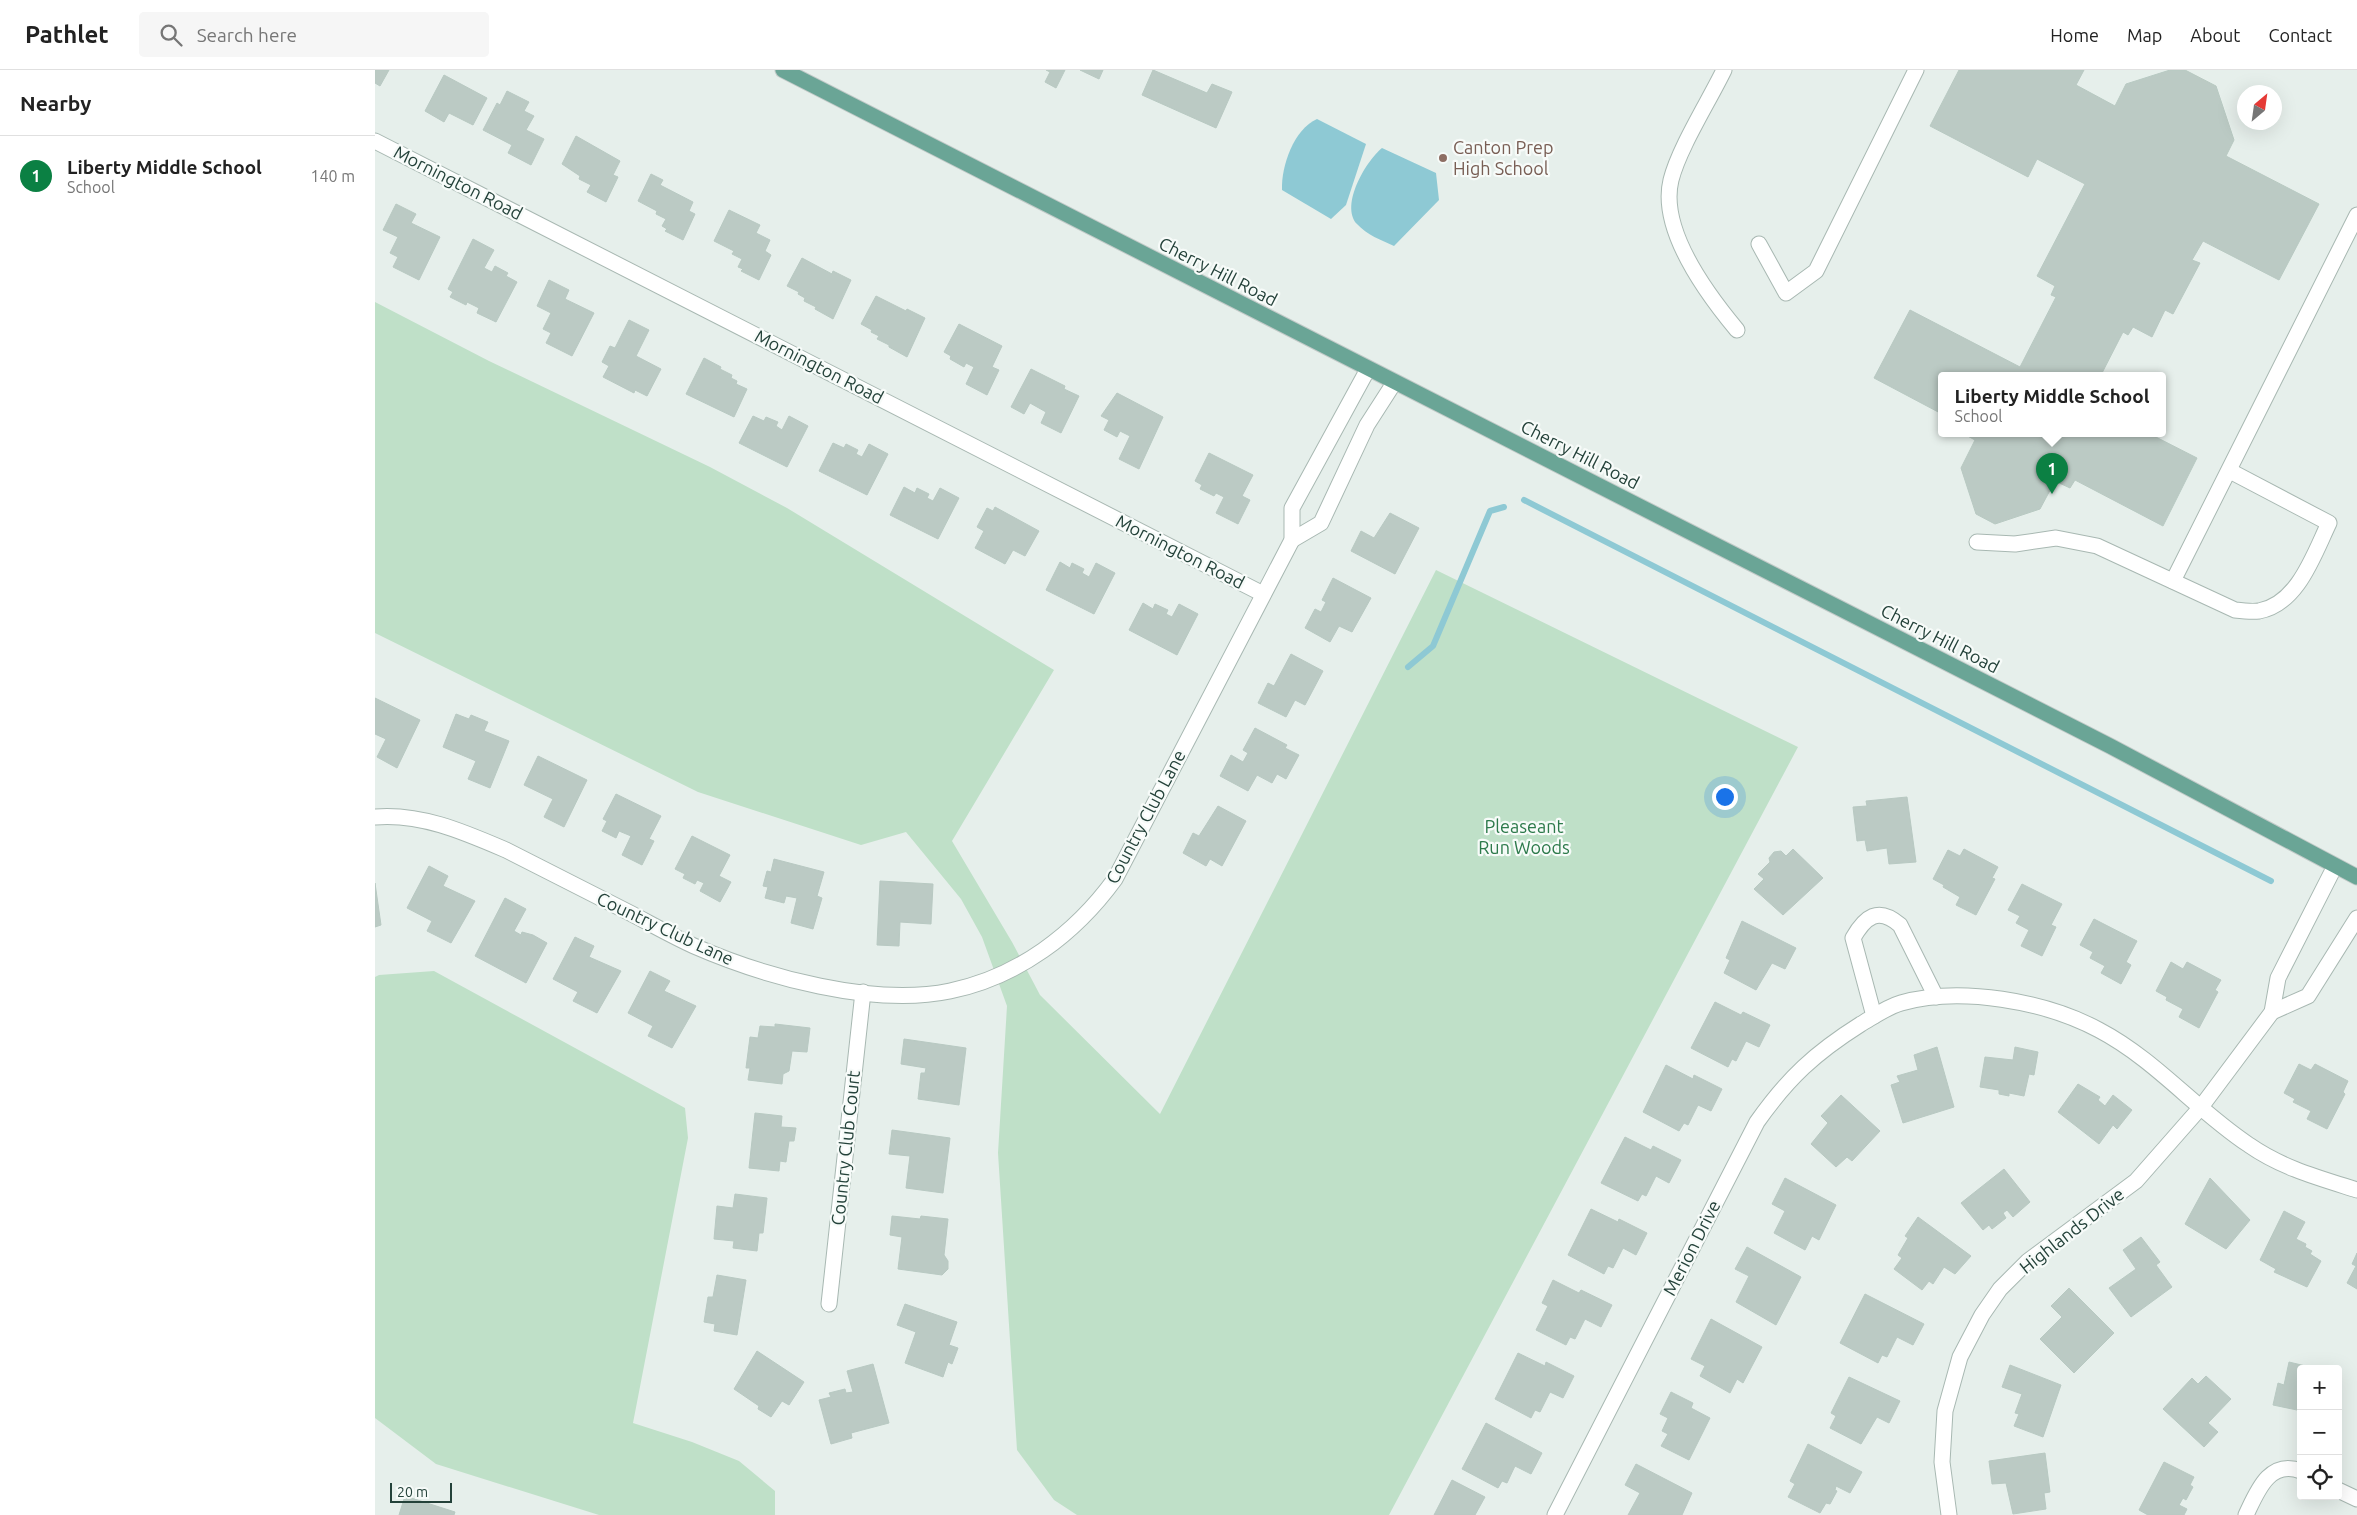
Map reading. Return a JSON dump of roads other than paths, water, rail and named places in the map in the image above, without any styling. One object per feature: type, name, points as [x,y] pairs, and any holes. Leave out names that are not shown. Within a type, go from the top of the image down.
[{"type":"main road","name":"Cherry Hill Road","points":[[783,70],[1394,383],[2110,746],[2357,878]]},
{"type":"street","points":[[1724,70],[1677,162],[1671,181],[1670,199],[1677,234],[1711,297],[1737,330]]},
{"type":"street","points":[[1759,244],[1786,293],[1816,271],[1916,70]]},
{"type":"street","name":"Mornington Road","points":[[375,141],[1263,594]]},
{"type":"street","points":[[2173,581],[2211,502],[2230,471],[2357,215]]},
{"type":"street","name":"Country Club Lane","points":[[375,816],[415,818],[476,837],[692,945],[748,967],[791,980],[863,992],[919,995],[951,991],[982,982],[1039,954],[1083,918],[1115,879],[1292,540],[1292,508],[1368,369]]},
{"type":"street","name":"Country Club Lane","points":[[1292,540],[1321,522],[1367,425],[1394,383]]},
{"type":"street","points":[[1977,542],[2015,544],[2056,538],[2097,546],[2235,610],[2259,611],[2281,602],[2296,588],[2329,523],[2230,471]]},
{"type":"street","name":"Highlands Drive","points":[[1945,1514],[1942,1462],[1945,1411],[1960,1358],[1981,1315],[2000,1289],[2028,1261],[2136,1181],[2201,1107],[2272,1012],[2278,978],[2335,866]]},
{"type":"street","points":[[1874,1016],[1853,938],[1861,923],[1876,915],[1890,916],[1899,925],[1936,997]]},
{"type":"street","name":"Highlands Drive","points":[[2272,1012],[2307,996],[2357,918]]},
{"type":"street","name":"Country Club Court","points":[[829,1304],[863,992]]},
{"type":"street","name":"Merion Drive","points":[[1555,1515],[1757,1122],[1780,1090],[1808,1062],[1874,1016],[1899,1003],[1936,997],[1995,999],[2035,1005],[2069,1016],[2099,1030],[2128,1047],[2241,1140],[2269,1157],[2309,1175],[2357,1190]]},
{"type":"street","points":[[2245,1515],[2261,1484],[2269,1475],[2284,1468],[2297,1470]]},
{"type":"street","points":[[2342,1492],[2357,1499]]},
{"type":"water","points":[[1317,119],[1366,144],[1346,205],[1331,219],[1282,190],[1284,170],[1291,149],[1302,131]]},
{"type":"water","points":[[1382,148],[1436,173],[1439,200],[1394,246],[1374,237],[1357,224],[1351,206],[1357,184],[1369,163]]},
{"type":"waterway","points":[[1524,500],[2271,881]]},
{"type":"waterway","points":[[1408,667],[1433,646],[1490,511],[1504,507]]},
{"type":"place","name":"Canton Prep High School","points":[[1443,158]]},
{"type":"place","name":"Liberty Middle School","points":[[2052,494]]},
{"type":"park label","name":"Pleaseant Run Woods","points":[[1524,838]]}]
